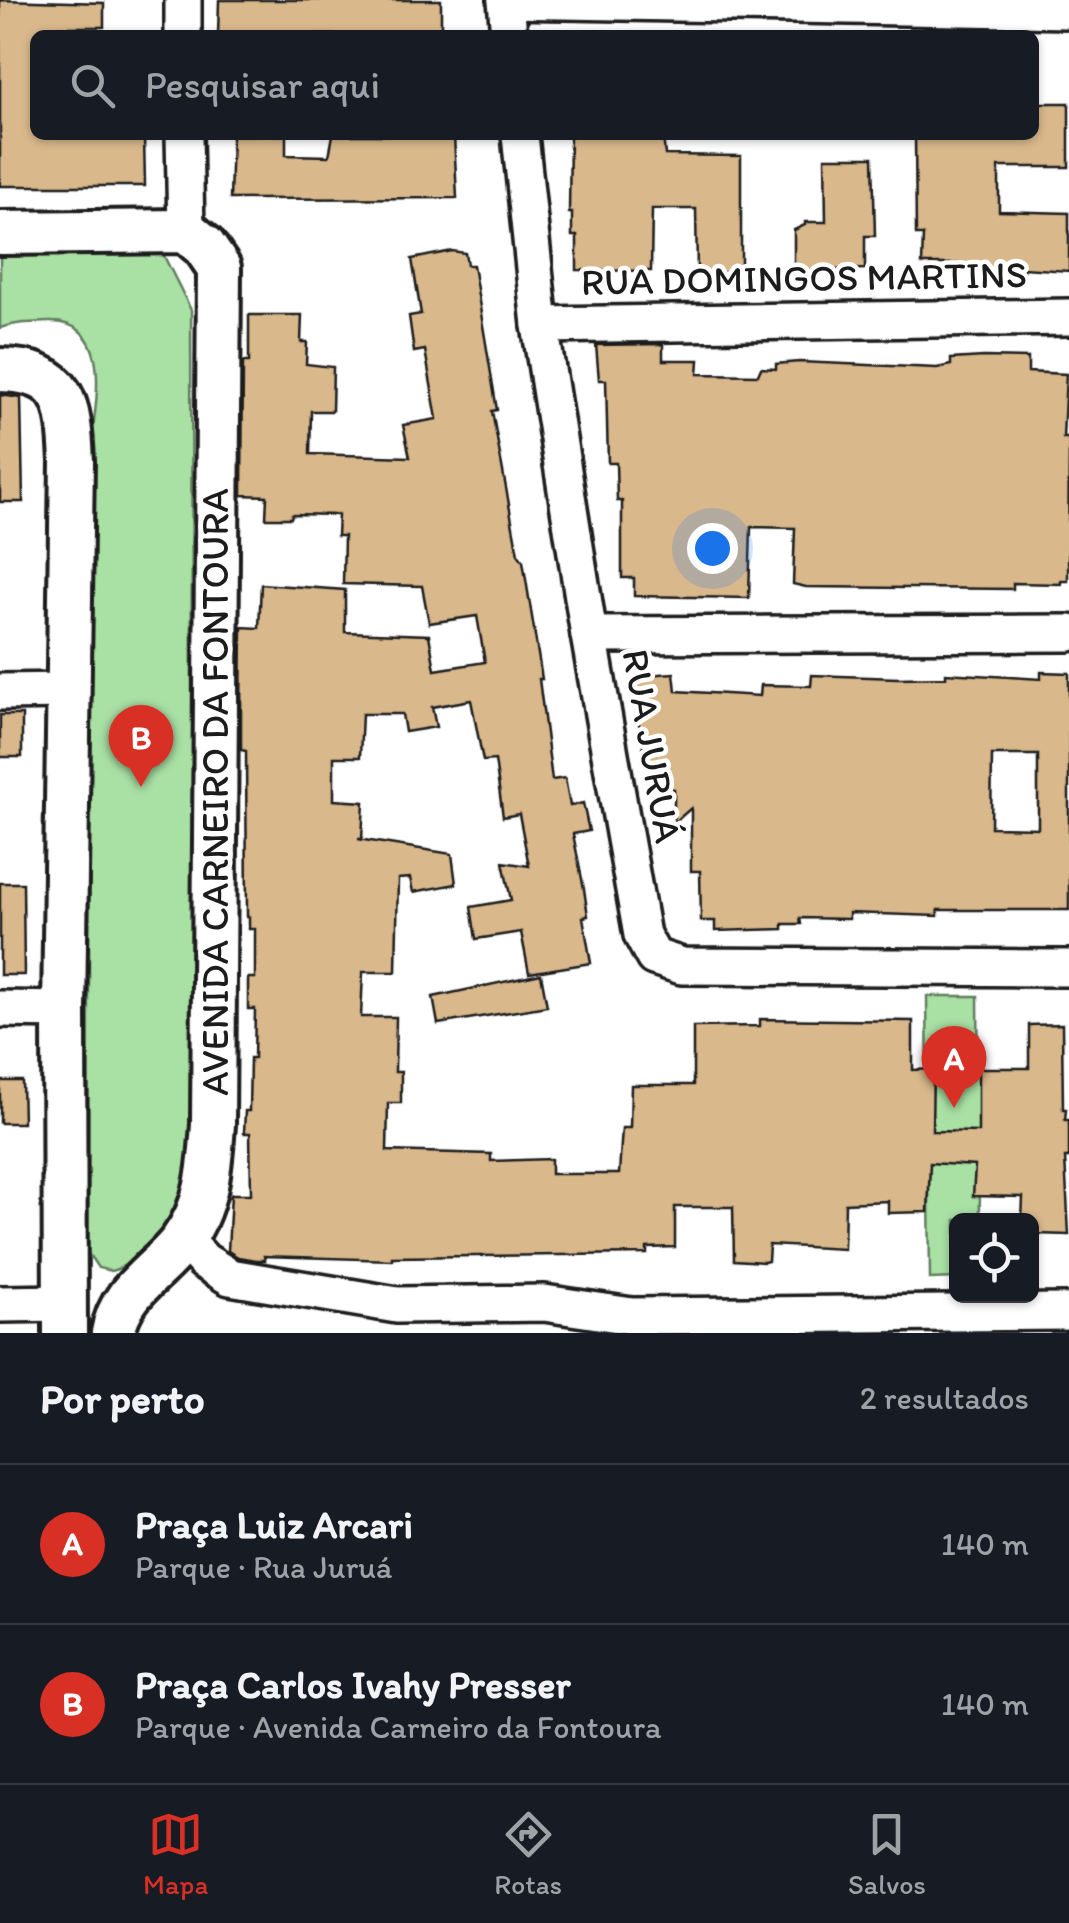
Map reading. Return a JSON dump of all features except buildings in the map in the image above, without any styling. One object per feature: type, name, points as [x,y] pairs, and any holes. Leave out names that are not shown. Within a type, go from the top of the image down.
[{"type":"main road","points":[[0,233],[186,231]]},
{"type":"main road","name":"AVENIDA CARNEIRO DA FONTOURA","points":[[113,1333],[125,1298],[184,1238],[208,1192],[213,1124],[219,268],[204,246],[186,231]]},
{"type":"main road","points":[[0,370],[46,377],[62,395],[70,419],[65,1318]]},
{"type":"street","points":[[182,0],[183,30]]},
{"type":"street","points":[[509,30],[506,0],[818,2],[1069,10]]},
{"type":"street","points":[[184,140],[186,231]]},
{"type":"street","name":"RUA JURUÁ","points":[[521,140],[540,324],[589,635],[642,935],[654,956],[682,966],[1069,968]]},
{"type":"street","name":"RUA DOMINGOS MARTINS","points":[[540,324],[1069,317]]},
{"type":"street","points":[[589,635],[1069,633]]},
{"type":"street","points":[[0,692],[66,692]]},
{"type":"street","points":[[0,1009],[64,1010]]},
{"type":"street","points":[[184,1238],[204,1261],[230,1277],[397,1305],[544,1318],[632,1324],[1069,1312]]},
{"type":"street","points":[[0,1304],[65,1318]]},
{"type":"street","points":[[592,1333],[632,1324]]},
{"type":"green space","points":[[159,246],[191,310],[193,1130],[179,1203],[144,1250],[111,1271],[98,1268],[88,1253],[91,444],[96,366],[92,348],[83,334],[69,325],[48,322],[0,328],[0,250]]},
{"type":"green space","points":[[927,996],[978,996],[980,1213],[949,1213],[949,1278],[930,1279]]},
{"type":"place","name":"Praça Carlos Ivahy Presser","points":[[141,787]]},
{"type":"place","name":"Praça Luiz Arcari","points":[[954,1108]]}]
